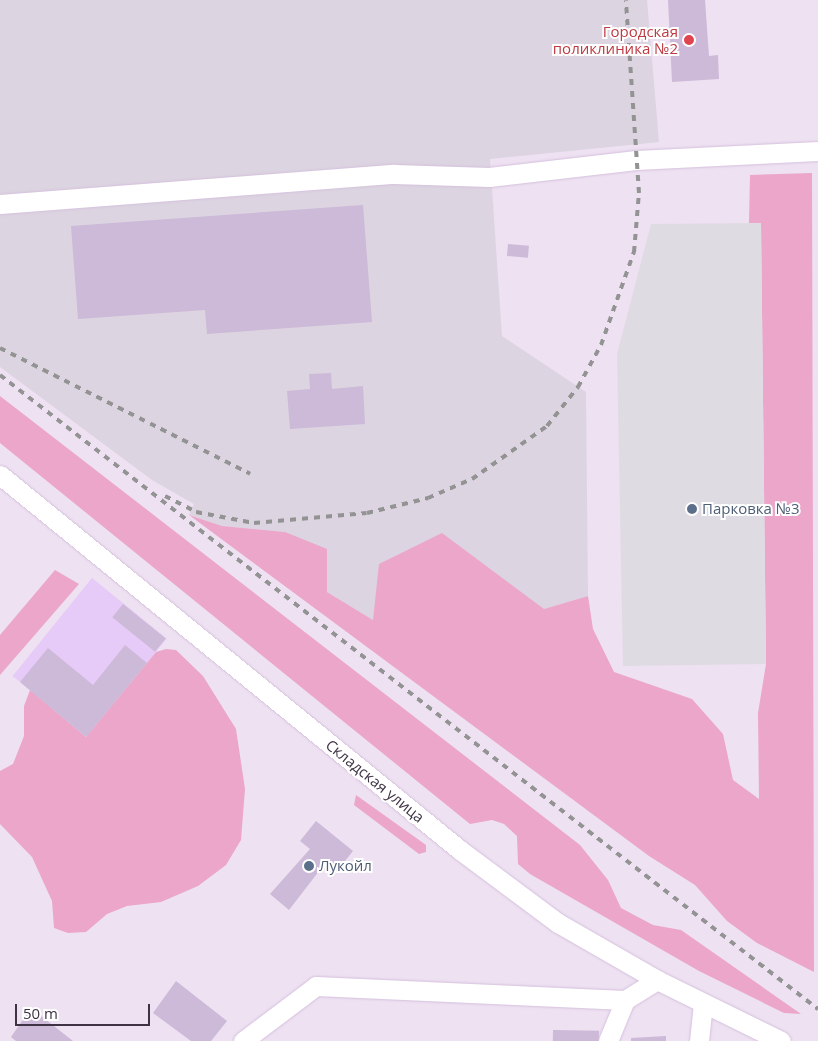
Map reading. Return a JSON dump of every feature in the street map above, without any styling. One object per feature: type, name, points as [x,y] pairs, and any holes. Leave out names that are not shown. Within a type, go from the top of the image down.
[{"type":"street","points":[[0,204],[394,174],[489,177],[636,160],[818,151]]},
{"type":"street","name":"Складская улица","points":[[0,475],[460,850],[558,923],[657,980],[781,1041]]},
{"type":"street","points":[[243,1041],[316,986],[625,1000],[657,980]]},
{"type":"street","points":[[608,1041],[625,1000]]},
{"type":"street","points":[[699,1041],[703,1003]]},
{"type":"shaded area","points":[[0,0],[647,0],[659,142],[490,159],[502,336],[586,392],[588,596],[544,609],[373,620],[327,592],[285,532],[222,526],[189,515],[194,504],[152,480],[0,367]]},
{"type":"shaded area","points":[[812,173],[814,972],[757,943],[727,921],[695,885],[649,856],[189,515],[222,526],[285,532],[327,549],[327,592],[373,620],[379,564],[442,533],[544,609],[588,596],[593,629],[614,672],[692,699],[723,734],[733,780],[759,799],[758,713],[766,664],[761,223],[749,223],[750,175]]},
{"type":"shaded area","name":"Парковка №3","points":[[761,223],[766,664],[623,666],[617,354],[651,224]]},
{"type":"shaded area","points":[[0,396],[580,845],[608,880],[621,908],[653,925],[681,930],[801,1014],[784,1013],[699,971],[530,874],[518,864],[517,836],[504,824],[492,820],[470,824],[0,443]]},
{"type":"shaded area","points":[[55,570],[79,584],[0,675],[0,635]]},
{"type":"shaded area","points":[[92,578],[167,638],[87,736],[13,676]]},
{"type":"shaded area","points":[[166,649],[176,650],[203,676],[236,729],[245,789],[241,840],[226,865],[198,886],[161,902],[127,906],[107,914],[86,932],[68,933],[54,928],[52,901],[32,857],[0,824],[0,771],[13,764],[24,736],[24,706],[30,690],[86,737],[156,652]]},
{"type":"shaded area","points":[[356,795],[426,845],[426,852],[419,854],[354,805]]},
{"type":"building","name":"Городская поликлиника №2","points":[[668,0],[705,0],[709,56],[718,55],[719,79],[672,82]]},
{"type":"building","points":[[363,205],[372,322],[207,334],[205,310],[78,319],[71,226]]},
{"type":"building","points":[[508,244],[529,246],[528,258],[507,256]]},
{"type":"building","points":[[331,373],[332,389],[363,386],[365,424],[290,429],[287,391],[310,389],[309,374]]},
{"type":"building","points":[[123,604],[166,639],[155,652],[112,617]]},
{"type":"building","points":[[125,645],[147,663],[86,737],[20,682],[48,648],[93,685]]},
{"type":"building","name":"Лукойл","points":[[316,821],[353,851],[337,871],[326,862],[289,910],[270,894],[310,849],[300,841]]},
{"type":"building","points":[[176,981],[227,1021],[211,1041],[191,1041],[153,1013]]},
{"type":"building","points":[[31,1008],[73,1041],[16,1041],[11,1037]]},
{"type":"building","points":[[553,1030],[599,1031],[599,1041],[553,1041]]},
{"type":"building","points":[[666,1036],[666,1041],[631,1041],[631,1038]]},
{"type":"railway","points":[[165,496],[196,512],[254,523],[367,513],[428,498],[472,479],[547,426],[578,387],[601,345],[634,252],[639,193],[626,0]]},
{"type":"railway","points":[[0,348],[250,474]]},
{"type":"railway","points":[[0,375],[818,1009]]},
{"type":"place","name":"Городская поликлиника №2","points":[[689,40]]},
{"type":"place","name":"Парковка №3","points":[[692,509]]},
{"type":"place","name":"Лукойл","points":[[309,866]]}]
